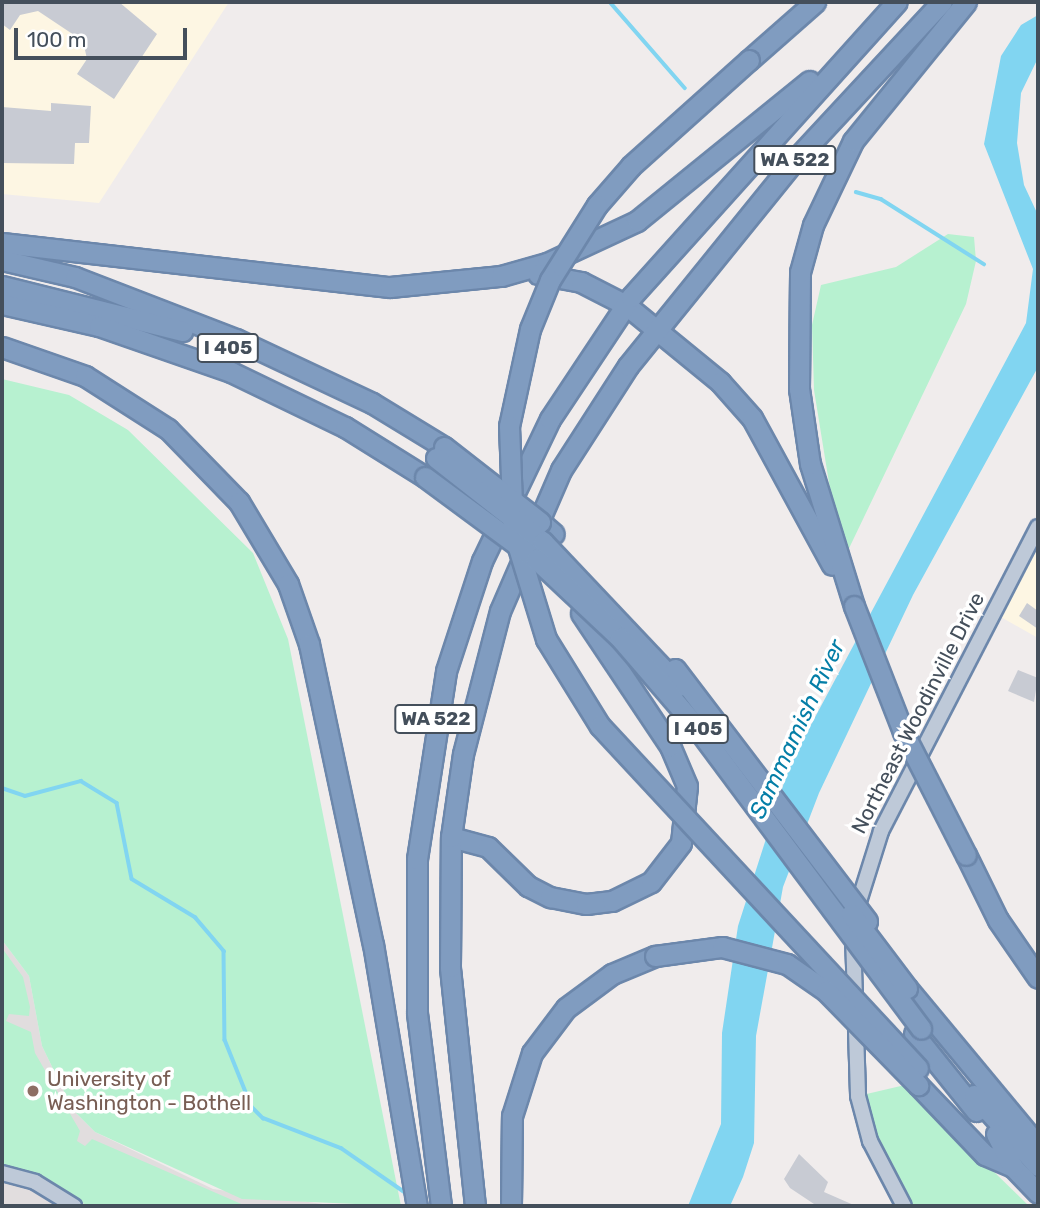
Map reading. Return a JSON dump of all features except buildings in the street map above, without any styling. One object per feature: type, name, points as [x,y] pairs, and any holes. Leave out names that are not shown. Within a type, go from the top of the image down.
[{"type":"highway","points":[[815,2],[631,166],[597,205],[550,280],[530,329],[511,414],[513,531],[546,639],[600,726],[918,1077]]},
{"type":"highway","points":[[501,276],[608,237],[666,201],[896,2]]},
{"type":"highway","name":"WA 522","points":[[441,1206],[415,937],[426,772],[446,671],[515,485],[626,305],[896,2]]},
{"type":"highway","name":"WA 522","points":[[474,1198],[450,968],[451,837],[476,693],[530,535],[594,414],[658,327],[794,161],[942,2]]},
{"type":"highway","points":[[819,521],[799,389],[803,261],[853,141],[966,2]]},
{"type":"highway","points":[[2,243],[390,287],[501,276],[581,282],[626,305],[658,327],[752,418],[819,521],[903,732],[998,920],[1038,978]]},
{"type":"highway","points":[[2,260],[75,277],[205,328]]},
{"type":"highway","name":"I 405","points":[[2,277],[205,328],[316,375],[440,453],[554,534],[649,637],[910,986],[1038,1146]]},
{"type":"highway","name":"I 405","points":[[2,286],[82,301],[252,357],[440,453]]},
{"type":"highway","name":"I 405","points":[[2,304],[99,326],[231,372],[345,427],[536,559],[620,638],[694,724],[917,1032],[1038,1166]]},
{"type":"highway","name":"I 405","points":[[2,316],[101,337],[257,393],[422,480],[581,612],[648,684],[1009,1151],[1008,1165],[1038,1193]]},
{"type":"highway","points":[[2,348],[85,376],[125,398],[204,461],[266,539],[309,644],[412,1165],[417,1206]]},
{"type":"highway","points":[[451,837],[488,847],[528,886],[550,897],[612,901],[651,882],[681,843],[687,786],[670,746],[581,612]]},
{"type":"highway","points":[[511,1205],[512,1115],[541,1038],[595,986],[655,956],[722,947],[787,964],[826,991],[1008,1165]]},
{"type":"highway","name":"I 405","points":[[910,986],[1038,1130]]},
{"type":"main road","name":"Northeast Woodinville Drive","points":[[904,1206],[870,1141],[858,1096],[853,925],[881,831],[1038,527]]},
{"type":"main road","points":[[2,1173],[35,1182],[74,1206]]},
{"type":"shaded area","points":[[2,2],[229,2],[99,203],[2,194]]},
{"type":"shaded area","points":[[1038,527],[1038,638],[992,612]]},
{"type":"shaded area","name":"University of Washington - Bothell","points":[[2,940],[29,976],[42,1046],[73,1110],[95,1132],[213,1189],[337,1206],[2,1206]]},
{"type":"green space","points":[[948,234],[974,237],[976,261],[966,304],[842,563],[814,390],[812,325],[821,285],[896,267]]},
{"type":"green space","points":[[2,379],[69,395],[128,430],[253,553],[288,639],[401,1206],[242,1199],[95,1132],[73,1110],[42,1046],[29,976],[2,940]]},
{"type":"green space","name":"University of Washington - Bothell","points":[[2,948],[23,977],[30,1007],[29,1016],[9,1014],[6,1021],[31,1032],[35,1053],[80,1131],[77,1141],[85,1146],[92,1139],[246,1206],[88,1206],[45,1180],[2,1166]]},
{"type":"green space","points":[[905,1085],[1029,1206],[904,1206],[858,1096]]},
{"type":"water","points":[[1038,15],[1038,58],[1021,93],[1017,143],[1024,185],[1038,215],[1038,367],[913,595],[819,793],[783,887],[756,1036],[754,1143],[743,1177],[730,1206],[688,1206],[721,1124],[722,1033],[738,926],[790,764],[1026,323],[1033,269],[984,144],[1001,56],[1021,25]]},
{"type":"waterway","points":[[610,2],[685,88]]},
{"type":"waterway","points":[[856,192],[881,199],[984,264]]},
{"type":"waterway","points":[[2,710],[2,739]]},
{"type":"waterway","points":[[2,788],[25,796],[81,781],[117,803],[132,879],[195,917],[224,951],[225,1040],[252,1107],[263,1118],[341,1148],[409,1195]]},
{"type":"place","name":"University of Washington - Bothell","points":[[33,1091]]},
{"type":"water label","name":"Sammamish River","points":[[797,729]]}]
